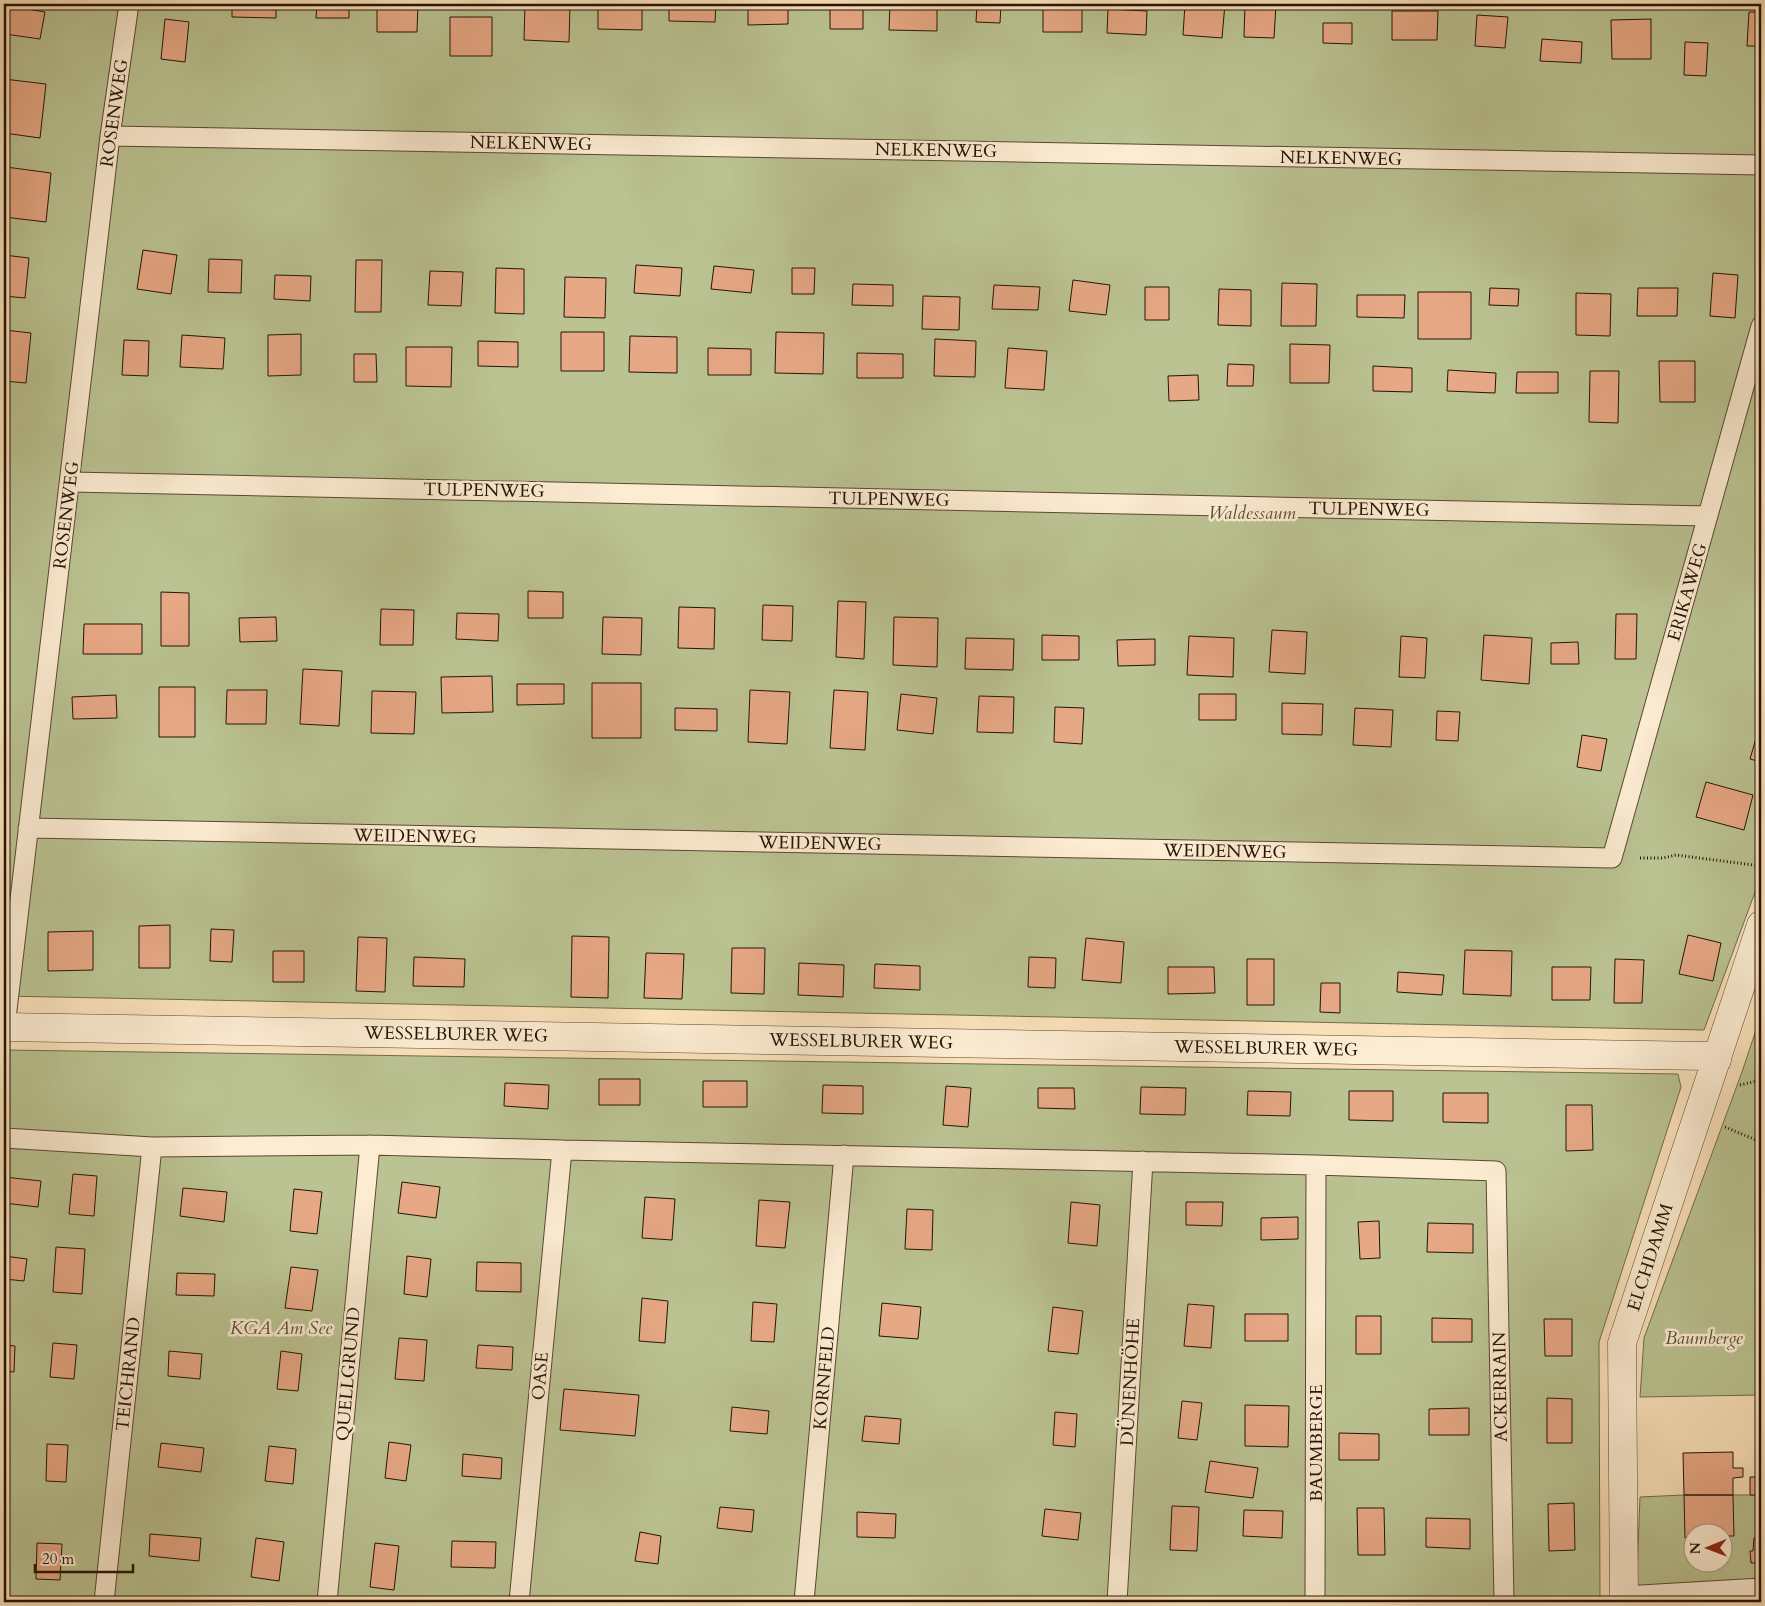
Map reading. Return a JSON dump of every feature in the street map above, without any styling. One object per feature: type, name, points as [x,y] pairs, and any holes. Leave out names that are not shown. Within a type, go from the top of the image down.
[{"type":"street","name":"ELCHDAMM","points":[[1624,1599],[1622,1343],[1761,925]]},
{"type":"street","name":"WESSELBURER WEG","points":[[4,1027],[1706,1056],[1717,1060]]},
{"type":"lane","name":"ROSENWEG","points":[[4,1027],[110,136],[129,4]]},
{"type":"lane","name":"NELKENWEG","points":[[110,136],[1761,165]]},
{"type":"lane","name":"ERIKAWEG","points":[[1612,858],[1761,326]]},
{"type":"lane","name":"TULPENWEG","points":[[70,482],[1708,516]]},
{"type":"lane","name":"WEIDENWEG","points":[[28,828],[1612,858]]},
{"type":"lane","points":[[4,1138],[152,1147],[370,1145],[1316,1164]]},
{"type":"lane","name":"QUELLGRUND","points":[[327,1602],[370,1145]]},
{"type":"lane","name":"TEICHRAND","points":[[104,1602],[152,1147]]},
{"type":"lane","name":"OASE","points":[[519,1602],[562,1150]]},
{"type":"lane","name":"KORNFELD","points":[[804,1602],[844,1155]]},
{"type":"lane","name":"DÜNENHÖHE","points":[[1117,1602],[1143,1161]]},
{"type":"lane","name":"ACKERRAIN","points":[[1316,1164],[1496,1171],[1504,1602]]},
{"type":"lane","name":"BAUMBERGE","points":[[1315,1602],[1316,1164]]},
{"type":"lane","points":[[1624,1599],[1761,1588]]},
{"type":"path","points":[[1612,858],[1663,858],[1676,855],[1761,866]]},
{"type":"path","points":[[1697,1116],[1761,1142]]},
{"type":"green space","name":"Waldessaum","points":[[4,4],[1761,4],[1761,876],[1704,1030],[4,996]]},
{"type":"green space","name":"Baumberge","points":[[1761,1015],[1761,1395],[1640,1397],[1644,1338],[1742,1072]]},
{"type":"green space","name":"KGA Am See","points":[[4,1050],[1678,1074],[1681,1087],[1599,1342],[1600,1602],[4,1602]]},
{"type":"green space","points":[[1761,1495],[1761,1602],[1636,1602],[1640,1497]]},
{"type":"building","points":[[232,4],[276,4],[276,18],[232,17]]},
{"type":"building","points":[[317,4],[349,4],[349,18],[316,18]]},
{"type":"building","points":[[377,4],[418,4],[417,32],[377,32]]},
{"type":"building","points":[[525,4],[570,4],[569,42],[524,40]]},
{"type":"building","points":[[598,4],[642,4],[642,30],[598,29]]},
{"type":"building","points":[[669,4],[716,4],[715,22],[669,21]]},
{"type":"building","points":[[748,4],[788,4],[788,24],[748,25]]},
{"type":"building","points":[[890,4],[937,4],[937,31],[889,30]]},
{"type":"building","points":[[977,4],[1001,4],[1000,23],[976,22]]},
{"type":"building","points":[[1043,4],[1082,4],[1082,32],[1043,32]]},
{"type":"building","points":[[1185,4],[1225,4],[1222,38],[1183,35]]},
{"type":"building","points":[[1245,4],[1276,4],[1274,38],[1244,37]]},
{"type":"building","points":[[830,5],[863,5],[863,29],[830,29]]},
{"type":"building","points":[[9,6],[45,12],[40,39],[5,34]]},
{"type":"building","points":[[1108,9],[1147,11],[1146,35],[1107,33]]},
{"type":"building","points":[[1392,11],[1438,11],[1437,40],[1392,40]]},
{"type":"building","points":[[1749,12],[1761,12],[1761,46],[1747,46]]},
{"type":"building","points":[[1477,15],[1508,17],[1505,48],[1475,46]]},
{"type":"building","points":[[450,17],[492,17],[492,56],[450,56]]},
{"type":"building","points":[[165,19],[189,22],[185,62],[161,59]]},
{"type":"building","points":[[1651,19],[1651,59],[1612,59],[1611,20]]},
{"type":"building","points":[[1323,23],[1352,23],[1352,44],[1323,43]]},
{"type":"building","points":[[1542,39],[1582,42],[1581,63],[1540,61]]},
{"type":"building","points":[[1685,42],[1708,43],[1706,76],[1684,75]]},
{"type":"building","points":[[4,79],[46,84],[40,138],[4,133]]},
{"type":"building","points":[[6,167],[51,173],[46,222],[4,217]]},
{"type":"building","points":[[143,250],[177,255],[171,294],[137,289]]},
{"type":"building","points":[[4,255],[29,258],[25,298],[4,296]]},
{"type":"building","points":[[209,259],[242,260],[241,293],[208,292]]},
{"type":"building","points":[[356,260],[382,260],[381,312],[355,312]]},
{"type":"building","points":[[636,265],[682,268],[680,296],[634,293]]},
{"type":"building","points":[[714,266],[754,270],[751,293],[711,289]]},
{"type":"building","points":[[496,268],[524,269],[524,314],[495,313]]},
{"type":"building","points":[[792,268],[815,268],[814,294],[792,294]]},
{"type":"building","points":[[430,271],[463,272],[461,306],[428,305]]},
{"type":"building","points":[[1713,273],[1738,275],[1735,318],[1710,316]]},
{"type":"building","points":[[275,275],[311,276],[310,301],[274,299]]},
{"type":"building","points":[[565,277],[606,278],[605,318],[564,317]]},
{"type":"building","points":[[1073,280],[1110,285],[1106,315],[1069,311]]},
{"type":"building","points":[[1282,283],[1317,284],[1316,326],[1281,326]]},
{"type":"building","points":[[853,284],[893,285],[893,306],[852,305]]},
{"type":"building","points":[[994,285],[1040,287],[1038,310],[992,309]]},
{"type":"building","points":[[1145,287],[1169,287],[1169,320],[1145,320]]},
{"type":"building","points":[[1490,288],[1519,289],[1518,306],[1489,305]]},
{"type":"building","points":[[1638,288],[1678,288],[1677,316],[1637,316]]},
{"type":"building","points":[[1219,289],[1251,290],[1251,326],[1218,325]]},
{"type":"building","points":[[1418,292],[1471,292],[1471,339],[1418,339]]},
{"type":"building","points":[[1576,293],[1611,294],[1610,336],[1576,335]]},
{"type":"building","points":[[1357,295],[1405,295],[1404,318],[1357,317]]},
{"type":"building","points":[[923,296],[960,297],[959,330],[922,329]]},
{"type":"building","points":[[4,330],[31,333],[26,383],[4,381]]},
{"type":"building","points":[[561,332],[604,332],[604,371],[561,371]]},
{"type":"building","points":[[776,332],[824,333],[823,374],[775,373]]},
{"type":"building","points":[[301,334],[301,375],[268,376],[268,335]]},
{"type":"building","points":[[182,335],[225,338],[223,369],[180,367]]},
{"type":"building","points":[[630,336],[677,337],[677,373],[629,372]]},
{"type":"building","points":[[935,339],[976,341],[975,377],[934,376]]},
{"type":"building","points":[[124,340],[149,341],[148,376],[122,375]]},
{"type":"building","points":[[478,341],[518,342],[518,367],[478,366]]},
{"type":"building","points":[[1290,344],[1330,345],[1329,383],[1290,383]]},
{"type":"building","points":[[406,347],[452,347],[451,387],[406,386]]},
{"type":"building","points":[[708,348],[751,349],[751,375],[708,375]]},
{"type":"building","points":[[1008,348],[1047,351],[1044,390],[1005,388]]},
{"type":"building","points":[[857,353],[903,354],[903,378],[857,378]]},
{"type":"building","points":[[354,354],[376,354],[377,382],[354,382]]},
{"type":"building","points":[[1659,361],[1695,361],[1695,402],[1660,402]]},
{"type":"building","points":[[1228,364],[1254,365],[1253,386],[1227,386]]},
{"type":"building","points":[[1373,366],[1412,368],[1412,392],[1373,391]]},
{"type":"building","points":[[1448,370],[1496,373],[1495,393],[1447,391]]},
{"type":"building","points":[[1590,371],[1619,371],[1618,423],[1589,422]]},
{"type":"building","points":[[1517,372],[1558,372],[1558,393],[1516,393]]},
{"type":"building","points":[[1198,375],[1199,400],[1169,401],[1168,376]]},
{"type":"building","points":[[4,525],[9,526],[6,553],[4,553]]},
{"type":"building","points":[[528,591],[563,592],[563,618],[528,618]]},
{"type":"building","points":[[161,592],[189,593],[189,646],[161,646]]},
{"type":"building","points":[[838,601],[866,602],[864,659],[836,657]]},
{"type":"building","points":[[763,605],[793,606],[792,641],[762,640]]},
{"type":"building","points":[[679,607],[715,608],[714,649],[678,648]]},
{"type":"building","points":[[381,609],[414,610],[413,645],[380,645]]},
{"type":"building","points":[[457,613],[499,614],[498,641],[456,639]]},
{"type":"building","points":[[1616,614],[1637,614],[1636,659],[1615,659]]},
{"type":"building","points":[[276,617],[277,641],[240,642],[239,618]]},
{"type":"building","points":[[603,617],[642,618],[641,655],[602,654]]},
{"type":"building","points":[[894,617],[938,618],[937,667],[893,665]]},
{"type":"building","points":[[84,624],[142,624],[142,654],[83,654]]},
{"type":"building","points":[[1272,630],[1307,632],[1305,674],[1269,672]]},
{"type":"building","points":[[1042,635],[1079,636],[1079,660],[1042,660]]},
{"type":"building","points":[[1484,635],[1532,638],[1529,684],[1481,680]]},
{"type":"building","points":[[1189,636],[1234,638],[1233,677],[1187,675]]},
{"type":"building","points":[[1401,636],[1427,638],[1425,678],[1399,677]]},
{"type":"building","points":[[966,638],[1014,639],[1013,670],[965,669]]},
{"type":"building","points":[[1155,639],[1155,665],[1118,666],[1117,640]]},
{"type":"building","points":[[1578,642],[1579,664],[1551,664],[1551,643]]},
{"type":"building","points":[[303,669],[342,671],[339,726],[300,724]]},
{"type":"building","points":[[492,676],[493,712],[442,713],[441,677]]},
{"type":"building","points":[[592,683],[641,683],[641,738],[592,738]]},
{"type":"building","points":[[517,684],[564,684],[564,704],[517,705]]},
{"type":"building","points":[[159,687],[195,687],[195,737],[159,737]]},
{"type":"building","points":[[227,690],[267,690],[266,724],[226,724]]},
{"type":"building","points":[[750,690],[790,692],[787,744],[748,742]]},
{"type":"building","points":[[834,690],[868,692],[865,750],[830,748]]},
{"type":"building","points":[[372,691],[416,692],[414,734],[371,733]]},
{"type":"building","points":[[901,694],[937,698],[933,734],[897,730]]},
{"type":"building","points":[[1199,694],[1236,694],[1236,720],[1199,720]]},
{"type":"building","points":[[116,695],[117,718],[73,719],[72,697]]},
{"type":"building","points":[[979,696],[1014,697],[1013,733],[977,732]]},
{"type":"building","points":[[1282,703],[1323,704],[1322,735],[1282,734]]},
{"type":"building","points":[[1055,707],[1084,708],[1082,744],[1054,742]]},
{"type":"building","points":[[675,708],[717,709],[717,731],[675,730]]},
{"type":"building","points":[[1355,708],[1393,710],[1391,747],[1353,745]]},
{"type":"building","points":[[1437,711],[1460,712],[1458,741],[1436,740]]},
{"type":"building","points":[[1761,721],[1761,762],[1750,759]]},
{"type":"building","points":[[1582,735],[1607,739],[1601,771],[1577,767]]},
{"type":"building","points":[[1706,782],[1753,795],[1744,830],[1696,817]]},
{"type":"building","points":[[170,925],[170,968],[139,968],[139,926]]},
{"type":"building","points":[[211,929],[234,930],[232,962],[210,961]]},
{"type":"building","points":[[93,931],[93,970],[48,971],[48,932]]},
{"type":"building","points":[[1688,935],[1721,943],[1713,981],[1679,974]]},
{"type":"building","points":[[572,936],[609,937],[608,998],[571,997]]},
{"type":"building","points":[[358,937],[387,938],[385,992],[356,991]]},
{"type":"building","points":[[1086,938],[1124,942],[1121,983],[1082,980]]},
{"type":"building","points":[[732,948],[765,948],[764,994],[731,993]]},
{"type":"building","points":[[1465,950],[1512,951],[1511,996],[1463,994]]},
{"type":"building","points":[[273,951],[304,951],[304,982],[273,982]]},
{"type":"building","points":[[646,953],[684,954],[682,999],[644,998]]},
{"type":"building","points":[[414,957],[465,959],[464,987],[413,986]]},
{"type":"building","points":[[1029,957],[1056,958],[1055,988],[1028,987]]},
{"type":"building","points":[[1247,959],[1274,959],[1274,1005],[1247,1005]]},
{"type":"building","points":[[1615,959],[1644,960],[1642,1003],[1614,1003]]},
{"type":"building","points":[[799,963],[844,965],[843,997],[798,995]]},
{"type":"building","points":[[875,964],[920,966],[920,990],[874,988]]},
{"type":"building","points":[[1168,967],[1214,967],[1215,993],[1168,994]]},
{"type":"building","points":[[1552,967],[1591,967],[1590,1000],[1552,1000]]},
{"type":"building","points":[[1398,972],[1444,975],[1442,995],[1397,992]]},
{"type":"building","points":[[1321,983],[1340,983],[1340,1013],[1320,1012]]},
{"type":"building","points":[[599,1079],[640,1079],[640,1105],[599,1105]]},
{"type":"building","points":[[703,1081],[747,1081],[747,1107],[703,1107]]},
{"type":"building","points":[[505,1083],[549,1085],[548,1109],[504,1106]]},
{"type":"building","points":[[823,1085],[863,1086],[863,1114],[822,1113]]},
{"type":"building","points":[[946,1086],[971,1088],[968,1127],[943,1125]]},
{"type":"building","points":[[1141,1087],[1186,1088],[1185,1115],[1140,1114]]},
{"type":"building","points":[[1038,1088],[1074,1088],[1075,1109],[1038,1108]]},
{"type":"building","points":[[1248,1091],[1291,1092],[1290,1116],[1247,1115]]},
{"type":"building","points":[[1349,1091],[1393,1091],[1393,1121],[1349,1120]]},
{"type":"building","points":[[1443,1093],[1488,1093],[1488,1123],[1443,1122]]},
{"type":"building","points":[[1566,1105],[1592,1105],[1593,1150],[1566,1151]]},
{"type":"building","points":[[73,1174],[97,1176],[94,1216],[69,1214]]},
{"type":"building","points":[[4,1177],[41,1181],[38,1207],[4,1203]]},
{"type":"building","points":[[402,1182],[440,1187],[436,1218],[398,1213]]},
{"type":"building","points":[[183,1188],[227,1192],[224,1222],[180,1216]]},
{"type":"building","points":[[294,1189],[322,1192],[317,1234],[290,1231]]},
{"type":"building","points":[[645,1197],[675,1199],[672,1240],[642,1238]]},
{"type":"building","points":[[759,1200],[790,1202],[785,1248],[756,1246]]},
{"type":"building","points":[[1071,1202],[1100,1205],[1097,1246],[1068,1243]]},
{"type":"building","points":[[1186,1202],[1223,1202],[1222,1226],[1186,1225]]},
{"type":"building","points":[[907,1209],[933,1210],[932,1250],[905,1249]]},
{"type":"building","points":[[1298,1217],[1298,1239],[1261,1240],[1261,1218]]},
{"type":"building","points":[[1379,1221],[1380,1258],[1360,1259],[1358,1222]]},
{"type":"building","points":[[1428,1223],[1473,1224],[1473,1253],[1427,1252]]},
{"type":"building","points":[[56,1247],[85,1249],[82,1294],[53,1292]]},
{"type":"building","points":[[4,1256],[27,1259],[24,1281],[4,1279]]},
{"type":"building","points":[[407,1256],[431,1259],[427,1297],[404,1294]]},
{"type":"building","points":[[477,1262],[521,1263],[521,1292],[476,1291]]},
{"type":"building","points":[[291,1267],[318,1270],[312,1311],[285,1308]]},
{"type":"building","points":[[177,1273],[215,1274],[214,1296],[176,1295]]},
{"type":"building","points":[[642,1298],[668,1301],[665,1343],[639,1341]]},
{"type":"building","points":[[753,1302],[777,1304],[774,1342],[751,1341]]},
{"type":"building","points":[[882,1303],[921,1307],[918,1339],[879,1336]]},
{"type":"building","points":[[1188,1304],[1214,1306],[1211,1348],[1184,1346]]},
{"type":"building","points":[[1053,1307],[1083,1311],[1078,1354],[1048,1351]]},
{"type":"building","points":[[1245,1314],[1288,1314],[1288,1341],[1245,1341]]},
{"type":"building","points":[[1356,1316],[1381,1316],[1381,1354],[1356,1354]]},
{"type":"building","points":[[1432,1318],[1472,1319],[1472,1342],[1432,1342]]},
{"type":"building","points":[[1544,1319],[1572,1319],[1572,1356],[1545,1356]]},
{"type":"building","points":[[399,1338],[427,1340],[424,1381],[395,1379]]},
{"type":"building","points":[[53,1343],[77,1345],[74,1379],[50,1377]]},
{"type":"building","points":[[4,1345],[15,1346],[14,1372],[4,1371]]},
{"type":"building","points":[[478,1345],[513,1347],[512,1370],[476,1368]]},
{"type":"building","points":[[169,1351],[202,1354],[200,1379],[168,1376]]},
{"type":"building","points":[[281,1351],[302,1354],[298,1391],[277,1389]]},
{"type":"building","points":[[564,1389],[639,1395],[635,1436],[560,1430]]},
{"type":"building","points":[[1547,1398],[1572,1399],[1572,1443],[1547,1443]]},
{"type":"building","points":[[1182,1401],[1202,1403],[1197,1440],[1178,1438]]},
{"type":"building","points":[[1245,1405],[1289,1406],[1288,1447],[1245,1446]]},
{"type":"building","points":[[732,1407],[769,1411],[767,1434],[730,1431]]},
{"type":"building","points":[[1469,1408],[1469,1435],[1429,1435],[1429,1409]]},
{"type":"building","points":[[1055,1412],[1077,1414],[1075,1447],[1053,1445]]},
{"type":"building","points":[[865,1416],[901,1419],[899,1444],[862,1441]]},
{"type":"building","points":[[1339,1433],[1379,1434],[1379,1460],[1339,1460]]},
{"type":"building","points":[[389,1442],[411,1445],[406,1481],[385,1478]]},
{"type":"building","points":[[161,1443],[204,1448],[201,1472],[158,1467]]},
{"type":"building","points":[[47,1444],[68,1445],[66,1482],[46,1481]]},
{"type":"building","points":[[269,1446],[296,1449],[293,1484],[265,1481]]},
{"type":"building","points":[[1733,1452],[1733,1468],[1743,1468],[1743,1477],[1733,1478],[1733,1495],[1684,1495],[1683,1453]]},
{"type":"building","points":[[463,1454],[502,1458],[501,1479],[462,1476]]},
{"type":"building","points":[[1210,1461],[1258,1468],[1253,1498],[1205,1492]]},
{"type":"building","points":[[1750,1477],[1761,1477],[1761,1495],[1750,1495]]},
{"type":"building","points":[[1684,1495],[1733,1495],[1734,1536],[1732,1536],[1732,1524],[1685,1524]]},
{"type":"building","points":[[1574,1503],[1575,1550],[1549,1551],[1548,1504]]},
{"type":"building","points":[[1172,1506],[1199,1507],[1197,1551],[1170,1550]]},
{"type":"building","points":[[720,1507],[754,1510],[752,1532],[717,1528]]},
{"type":"building","points":[[1357,1508],[1384,1508],[1385,1555],[1358,1555]]},
{"type":"building","points":[[1045,1509],[1081,1513],[1078,1540],[1042,1536]]},
{"type":"building","points":[[1244,1510],[1283,1511],[1282,1538],[1243,1536]]},
{"type":"building","points":[[857,1512],[896,1514],[895,1538],[857,1537]]},
{"type":"building","points":[[1426,1518],[1470,1519],[1470,1549],[1426,1547]]},
{"type":"building","points":[[640,1532],[661,1536],[658,1564],[635,1561]]},
{"type":"building","points":[[150,1534],[201,1538],[199,1561],[149,1556]]},
{"type":"building","points":[[256,1538],[284,1542],[279,1581],[251,1577]]},
{"type":"building","points":[[1754,1538],[1761,1538],[1761,1563],[1751,1563],[1750,1551],[1753,1551]]},
{"type":"building","points":[[452,1541],[496,1542],[495,1568],[451,1567]]},
{"type":"building","points":[[37,1543],[62,1544],[60,1580],[36,1579]]},
{"type":"building","points":[[375,1543],[399,1546],[394,1590],[370,1587]]}]
